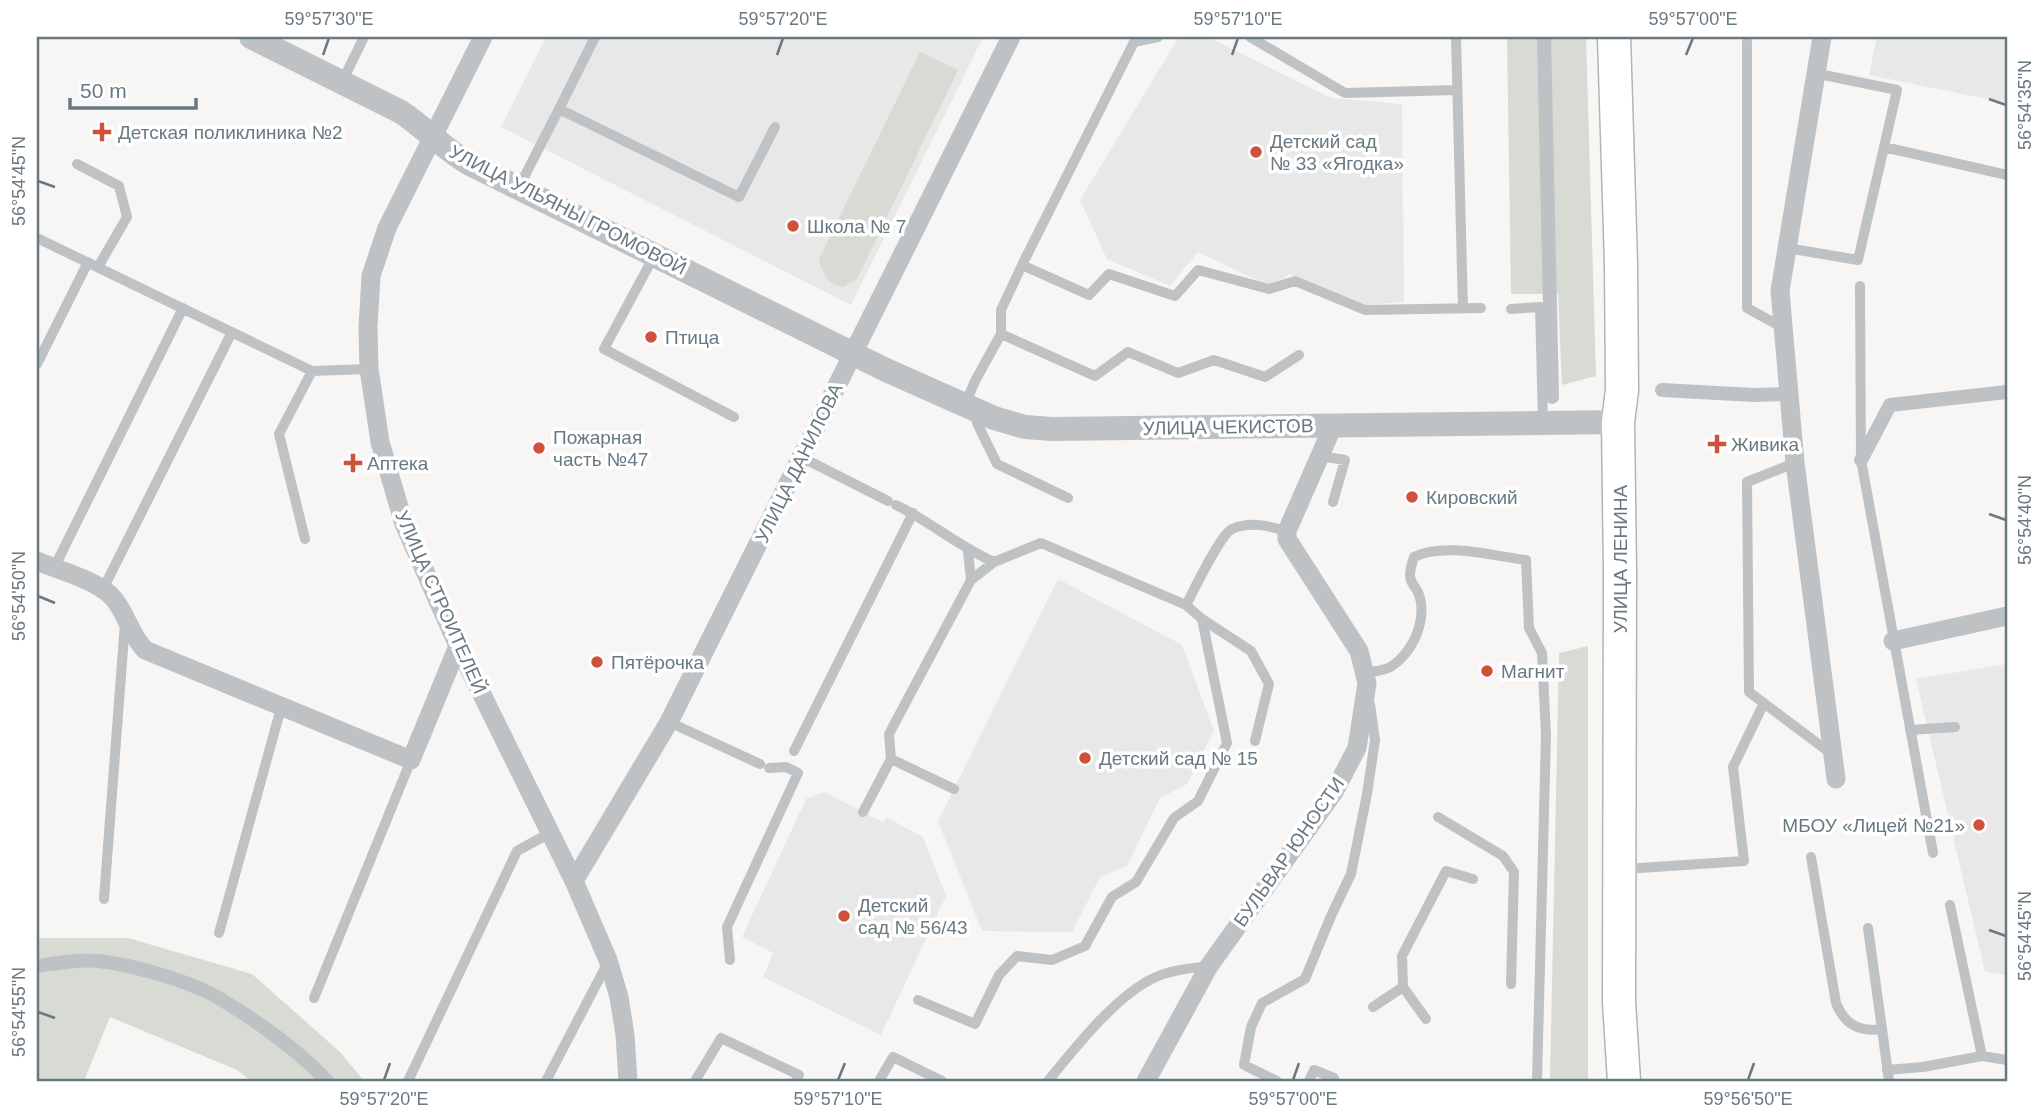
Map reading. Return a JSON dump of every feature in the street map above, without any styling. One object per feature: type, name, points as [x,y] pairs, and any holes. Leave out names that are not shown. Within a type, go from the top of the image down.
[{"type":"main road","name":"УЛИЦА ЛЕНИНА","points":[[1614,37],[1621,264],[1622,390],[1618,422],[1619,1002],[1624,1081]]},
{"type":"street","name":"УЛИЦА УЛЬЯНЫ ГРОМОВОЙ","points":[[251,37],[401,112],[453,154],[853,355]]},
{"type":"street","name":"УЛИЦА СТРОИТЕЛЕЙ","points":[[483,37],[387,229],[371,276],[369,369],[380,442],[404,524],[458,646],[574,881],[608,960],[619,998],[628,1081]]},
{"type":"street","name":"УЛИЦА ДАНИЛОВА","points":[[574,881],[670,722],[1011,37]]},
{"type":"street","points":[[1544,37],[1552,397]]},
{"type":"street","points":[[1822,37],[1780,291],[1795,463],[1836,779]]},
{"type":"street","name":"УЛИЦА ЧЕКИСТОВ","points":[[853,355],[1008,423],[1052,429],[1618,422]]},
{"type":"street","points":[[1662,390],[1754,395],[1789,394]]},
{"type":"street","points":[[1861,460],[1890,405],[2007,392]]},
{"type":"street","points":[[1287,531],[1333,426]]},
{"type":"street","name":"БУЛЬВАР ЮНОСТИ","points":[[1146,1081],[1209,966],[1334,792],[1357,748],[1366,678],[1359,651],[1324,594],[1294,553],[1287,539],[1287,531]]},
{"type":"street","points":[[45,565],[103,589],[115,600],[134,638],[145,650],[411,760],[458,646]]},
{"type":"street","points":[[1893,641],[2007,617]]},
{"type":"street","points":[[37,967],[76,961],[105,962],[169,978],[216,996],[289,1048],[327,1081]]},
{"type":"lane","points":[[341,82],[364,37]]},
{"type":"lane","points":[[519,187],[595,37]]},
{"type":"lane","points":[[1068,498],[997,464],[970,408],[975,381],[1001,334],[1001,310],[1022,265],[1134,42],[1158,37]]},
{"type":"lane","points":[[1250,37],[1345,93],[1457,90]]},
{"type":"lane","points":[[1456,37],[1463,309]]},
{"type":"lane","points":[[1747,42],[1747,308],[1783,327]]},
{"type":"lane","points":[[1787,248],[1858,260],[1897,90],[1814,73]]},
{"type":"lane","points":[[559,109],[739,197],[775,127]]},
{"type":"lane","points":[[1884,147],[2007,175]]},
{"type":"lane","points":[[77,164],[119,186],[127,218],[98,267]]},
{"type":"lane","points":[[37,238],[312,371],[369,369]]},
{"type":"lane","points":[[654,256],[604,349],[734,417]]},
{"type":"lane","points":[[37,364],[88,262]]},
{"type":"lane","points":[[1022,265],[1089,295],[1109,274],[1175,296],[1198,270],[1269,289],[1295,281],[1365,310],[1481,308]]},
{"type":"lane","points":[[1860,286],[1861,460],[1933,853]]},
{"type":"lane","points":[[1511,309],[1540,307],[1543,423]]},
{"type":"lane","points":[[45,565],[183,308]]},
{"type":"lane","points":[[103,589],[232,332]]},
{"type":"lane","points":[[1001,334],[1096,376],[1128,352],[1178,373],[1214,360],[1265,377],[1299,355]]},
{"type":"lane","points":[[305,539],[279,434],[312,371]]},
{"type":"lane","points":[[1320,456],[1345,460],[1333,502]]},
{"type":"lane","points":[[803,458],[913,513],[968,551],[994,562]]},
{"type":"lane","points":[[1795,463],[1747,482],[1749,692],[1833,756]]},
{"type":"lane","points":[[794,751],[913,513]]},
{"type":"lane","points":[[1186,605],[1221,540],[1230,530],[1267,525],[1287,531]]},
{"type":"lane","points":[[863,812],[891,759],[889,734],[971,580],[994,562],[1041,543],[1186,605],[1202,619],[1251,651],[1269,684],[1255,741]]},
{"type":"lane","points":[[1277,1081],[1244,1065],[1251,1027],[1262,1003],[1305,979],[1351,874],[1375,740],[1366,678],[1390,668],[1402,657],[1420,628],[1422,606],[1419,594],[1409,582],[1409,571],[1414,557],[1427,551],[1443,550],[1525,560],[1529,628],[1542,653],[1546,736],[1538,1081]]},
{"type":"lane","points":[[968,551],[971,580]]},
{"type":"lane","points":[[104,899],[125,619]]},
{"type":"lane","points":[[918,1000],[975,1024],[999,975],[1017,956],[1052,960],[1085,946],[1112,897],[1136,882],[1174,818],[1198,801],[1227,743],[1202,619]]},
{"type":"lane","points":[[1619,869],[1744,862],[1733,767],[1763,705]]},
{"type":"lane","points":[[219,933],[282,708]]},
{"type":"lane","points":[[670,722],[764,766],[786,767],[798,773],[727,927],[730,960]]},
{"type":"lane","points":[[1910,730],[1955,727]]},
{"type":"lane","points":[[891,759],[954,789]]},
{"type":"lane","points":[[314,998],[411,760]]},
{"type":"lane","points":[[1438,817],[1503,856],[1514,872],[1511,984]]},
{"type":"lane","points":[[408,1081],[517,851],[550,833]]},
{"type":"lane","points":[[1811,857],[1836,1003],[1843,1017],[1853,1026],[1867,1031],[1882,1029]]},
{"type":"lane","points":[[1426,1019],[1403,987],[1402,956],[1446,871],[1473,880]]},
{"type":"lane","points":[[1950,905],[1982,1056]]},
{"type":"lane","points":[[1868,928],[1889,1081]]},
{"type":"lane","points":[[546,1081],[608,960]]},
{"type":"lane","points":[[1048,1081],[1117,1004],[1155,977],[1209,966]]},
{"type":"lane","points":[[1373,1007],[1403,987]]},
{"type":"lane","points":[[695,1081],[721,1038],[799,1075],[796,1081]]},
{"type":"lane","points":[[1887,1070],[1923,1067],[1982,1056],[2007,1060]]},
{"type":"lane","points":[[880,1081],[893,1057],[942,1081]]},
{"type":"lane","points":[[1309,1081],[1314,1070],[1334,1078],[1333,1081]]},
{"type":"shaded area","name":"Школа № 7","points":[[546,37],[983,37],[851,305],[501,127]]},
{"type":"shaded area","name":"Детский сад № 33 «Ягодка»","points":[[1179,37],[1208,37],[1331,98],[1402,104],[1404,302],[1363,305],[1290,274],[1269,286],[1198,252],[1170,286],[1107,259],[1080,200]]},
{"type":"shaded area","points":[[1507,37],[1586,37],[1596,376],[1562,385],[1558,294],[1511,294]]},
{"type":"shaded area","points":[[1877,37],[2007,37],[2007,103],[1869,75]]},
{"type":"shaded area","points":[[920,52],[958,70],[857,279],[843,287],[837,285],[826,278],[819,259]]},
{"type":"shaded area","name":"Детский сад № 15","points":[[1058,579],[1182,645],[1214,731],[1187,784],[1160,798],[1127,866],[1100,877],[1072,932],[982,931],[938,821]]},
{"type":"shaded area","points":[[1588,646],[1588,1081],[1550,1081],[1559,653]]},
{"type":"shaded area","name":"МБОУ «Лицей №21»","points":[[2007,664],[2007,975],[1985,972],[1916,679]]},
{"type":"shaded area","name":"Детский сад № 56/43","points":[[824,792],[883,822],[886,817],[923,837],[946,896],[881,1035],[763,977],[773,953],[742,937],[806,799]]},
{"type":"shaded area","points":[[37,938],[128,938],[252,974],[340,1052],[364,1081],[251,1081],[237,1070],[110,1017],[84,1081],[37,1081]]},
{"type":"place","name":"Детская поликлиника №2","points":[[102,132]]},
{"type":"place","name":"Детский сад № 33 «Ягодка»","points":[[1256,152]]},
{"type":"place","name":"Школа № 7","points":[[793,226]]},
{"type":"place","name":"Птица","points":[[651,337]]},
{"type":"place","name":"Живика","points":[[1717,444]]},
{"type":"place","name":"Пожарная часть №47","points":[[539,448]]},
{"type":"place","name":"Аптека","points":[[353,463]]},
{"type":"place","name":"Кировский","points":[[1412,497]]},
{"type":"place","name":"Пятёрочка","points":[[597,662]]},
{"type":"place","name":"Магнит","points":[[1487,671]]},
{"type":"place","name":"Детский сад № 15","points":[[1085,758]]},
{"type":"place","name":"МБОУ «Лицей №21»","points":[[1979,825]]},
{"type":"place","name":"Детский сад № 56/43","points":[[844,916]]}]
